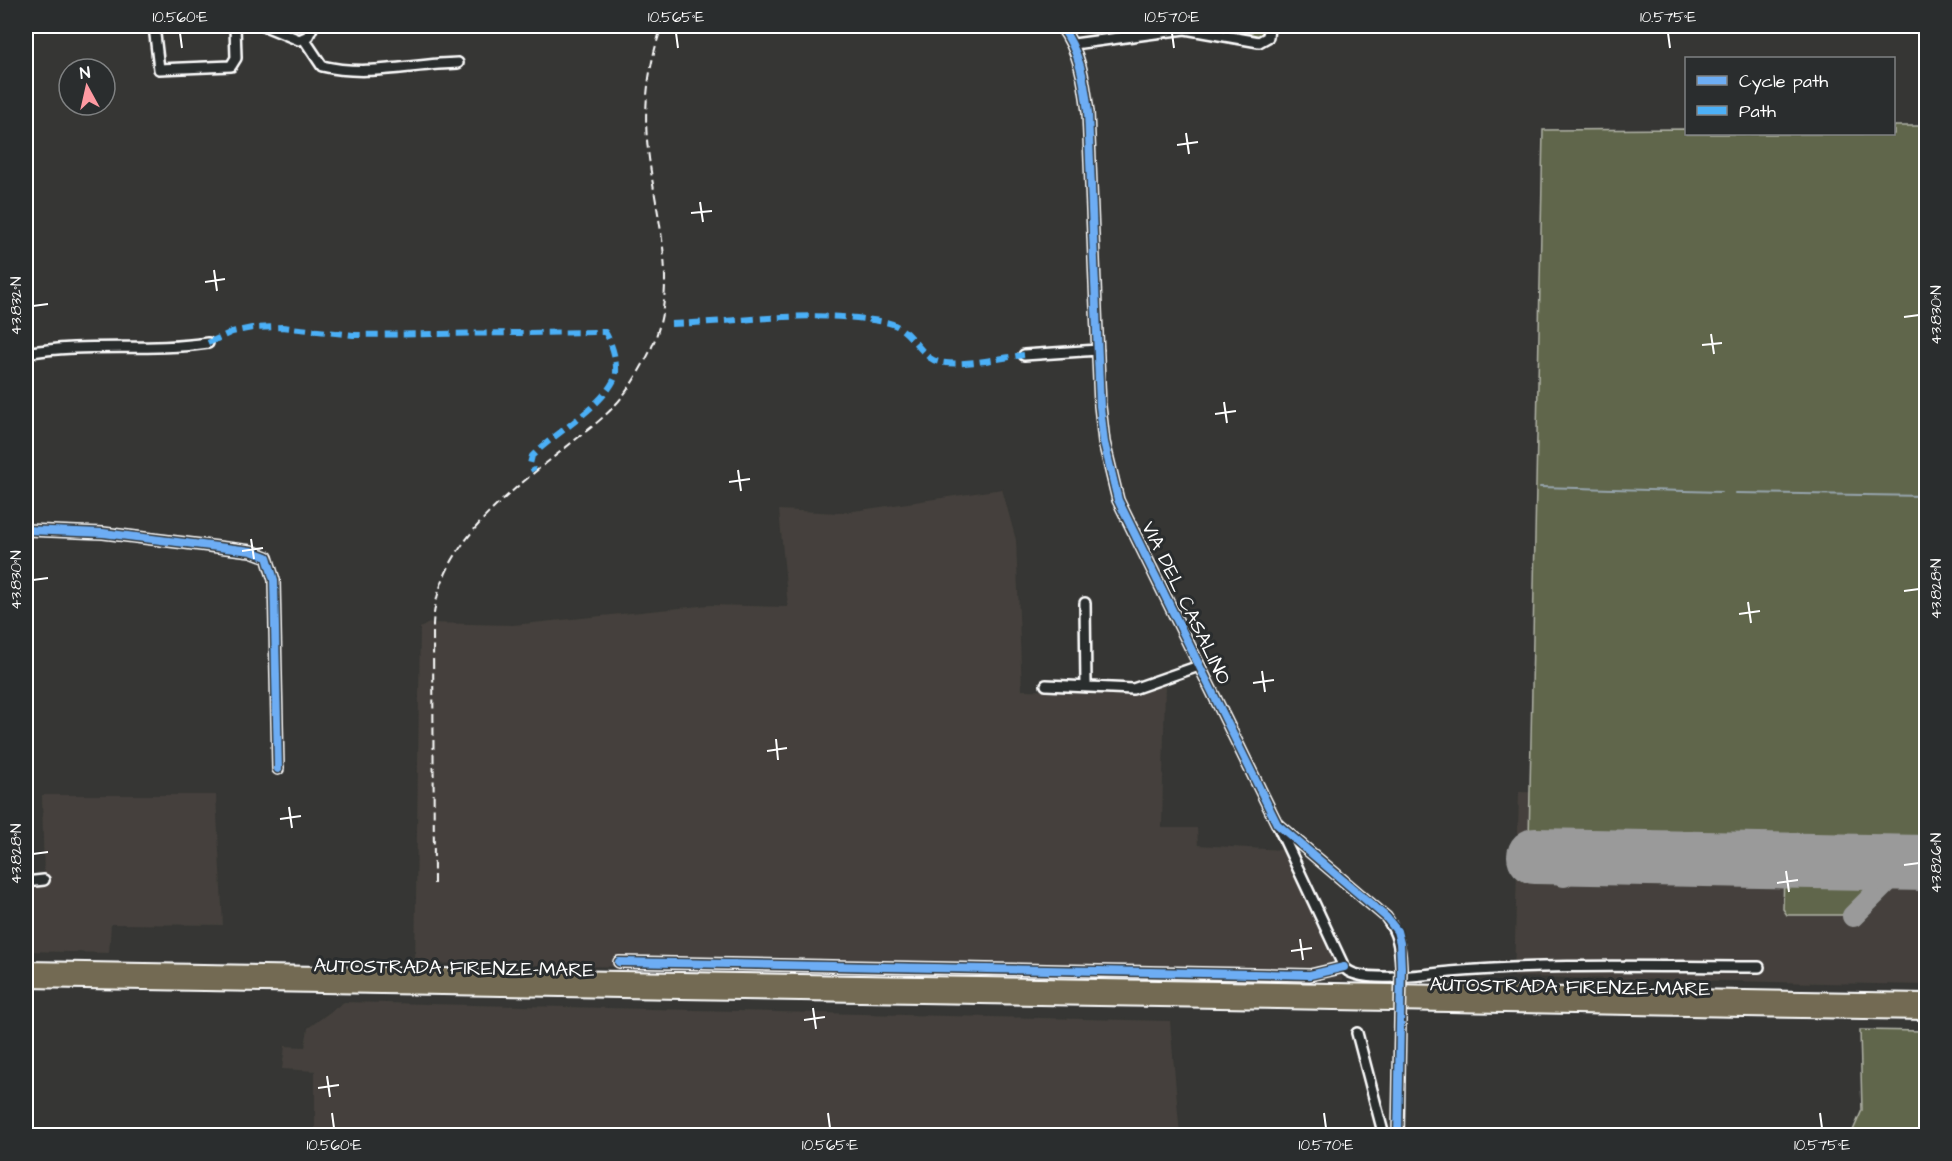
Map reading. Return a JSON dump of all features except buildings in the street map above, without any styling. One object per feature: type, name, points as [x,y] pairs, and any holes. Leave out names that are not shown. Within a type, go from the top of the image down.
[{"type":"highway","name":"AUTOSTRADA FIRENZE-MARE","points":[[26,969],[1926,1001]]},
{"type":"highway","name":"AUTOSTRADA FIRENZE-MARE","points":[[26,980],[1926,1012]]},
{"type":"street","points":[[154,26],[159,69],[231,66],[236,58],[235,26]]},
{"type":"street","points":[[265,26],[293,39],[304,39]]},
{"type":"street","points":[[304,39],[313,26]]},
{"type":"street","name":"VIA DEL CASALINO","points":[[1060,26],[1074,44],[1083,71],[1088,112],[1104,442],[1118,500],[1277,824],[1386,917],[1397,931],[1401,967],[1398,1136]]},
{"type":"street","points":[[1074,44],[1185,30],[1259,42],[1268,37],[1269,26]]},
{"type":"street","points":[[304,39],[322,66],[337,70],[360,71],[458,63]]},
{"type":"street","points":[[26,352],[117,347],[184,347],[208,343]]},
{"type":"street","points":[[1024,355],[1098,350]]},
{"type":"street","points":[[26,530],[103,532],[251,551],[267,557],[274,580],[278,769]]},
{"type":"street","points":[[1085,603],[1086,685]]},
{"type":"street","points":[[1046,685],[1138,688],[1199,666]]},
{"type":"street","points":[[1277,824],[1344,968],[1354,975],[1382,977],[1519,966],[1759,967]]},
{"type":"street","points":[[26,882],[44,880]]},
{"type":"street","points":[[618,962],[1310,975],[1344,968]]},
{"type":"street","points":[[1357,1033],[1384,1136]]},
{"type":"shaded area","points":[[1002,489],[1016,540],[1022,690],[1143,692],[1165,684],[1162,828],[1197,828],[1198,845],[1284,850],[1343,980],[415,963],[420,628],[429,623],[513,625],[709,605],[788,607],[779,510],[840,513]]},
{"type":"shaded area","points":[[1519,792],[1926,798],[1926,985],[1514,977]]},
{"type":"shaded area","points":[[42,795],[216,795],[223,925],[111,924],[109,953],[26,951],[26,885],[44,883]]},
{"type":"shaded area","points":[[344,1002],[1170,1021],[1180,1135],[315,1135],[315,1071],[282,1069],[285,1046],[305,1047],[308,1028]]},
{"type":"green space","points":[[1135,26],[1184,26],[1140,33]]},
{"type":"green space","points":[[1184,26],[1266,26],[1266,33],[1260,39]]},
{"type":"green space","points":[[1895,126],[1926,126],[1926,848],[1529,841],[1543,130],[1685,129],[1685,135],[1895,135]]},
{"type":"green space","points":[[1784,873],[1875,874],[1881,877],[1842,915],[1787,915],[1783,909]]},
{"type":"green space","points":[[1860,1030],[1926,1031],[1926,1135],[1851,1135],[1862,1110]]},
{"type":"waterway","points":[[1540,487],[1721,492]]},
{"type":"waterway","points":[[1736,493],[1926,496]]},
{"type":"taxiway","points":[[1564,856],[1564,876]]},
{"type":"taxiway","points":[[1872,862],[1884,870],[1885,884]]},
{"type":"taxiway","points":[[1853,916],[1900,869],[1915,863]]},
{"type":"runway","points":[[1535,856],[1926,863]]},
{"type":"railway","points":[[434,884],[433,625],[438,595],[449,567],[464,542],[505,497],[616,404],[646,359],[657,333],[663,308],[664,256],[648,150],[646,118],[650,71],[662,26]]},
{"type":"marked path","points":[[671,324],[805,316],[859,318],[885,322],[899,327],[930,358],[938,362],[976,362],[1024,355]]},
{"type":"marked path","points":[[208,343],[232,332],[252,328],[282,327],[353,335],[605,332],[614,356],[616,369],[614,380],[588,411],[532,456],[530,464],[534,471]]},
{"type":"cycle path","points":[[1061,26],[1077,56],[1088,112],[1100,406],[1104,442],[1118,500],[1277,824],[1386,917],[1397,931],[1401,967],[1398,1136]]},
{"type":"cycle path","points":[[26,530],[103,533],[251,551],[267,557],[274,580],[278,769]]},
{"type":"cycle path","points":[[619,962],[1310,975],[1344,967]]}]
